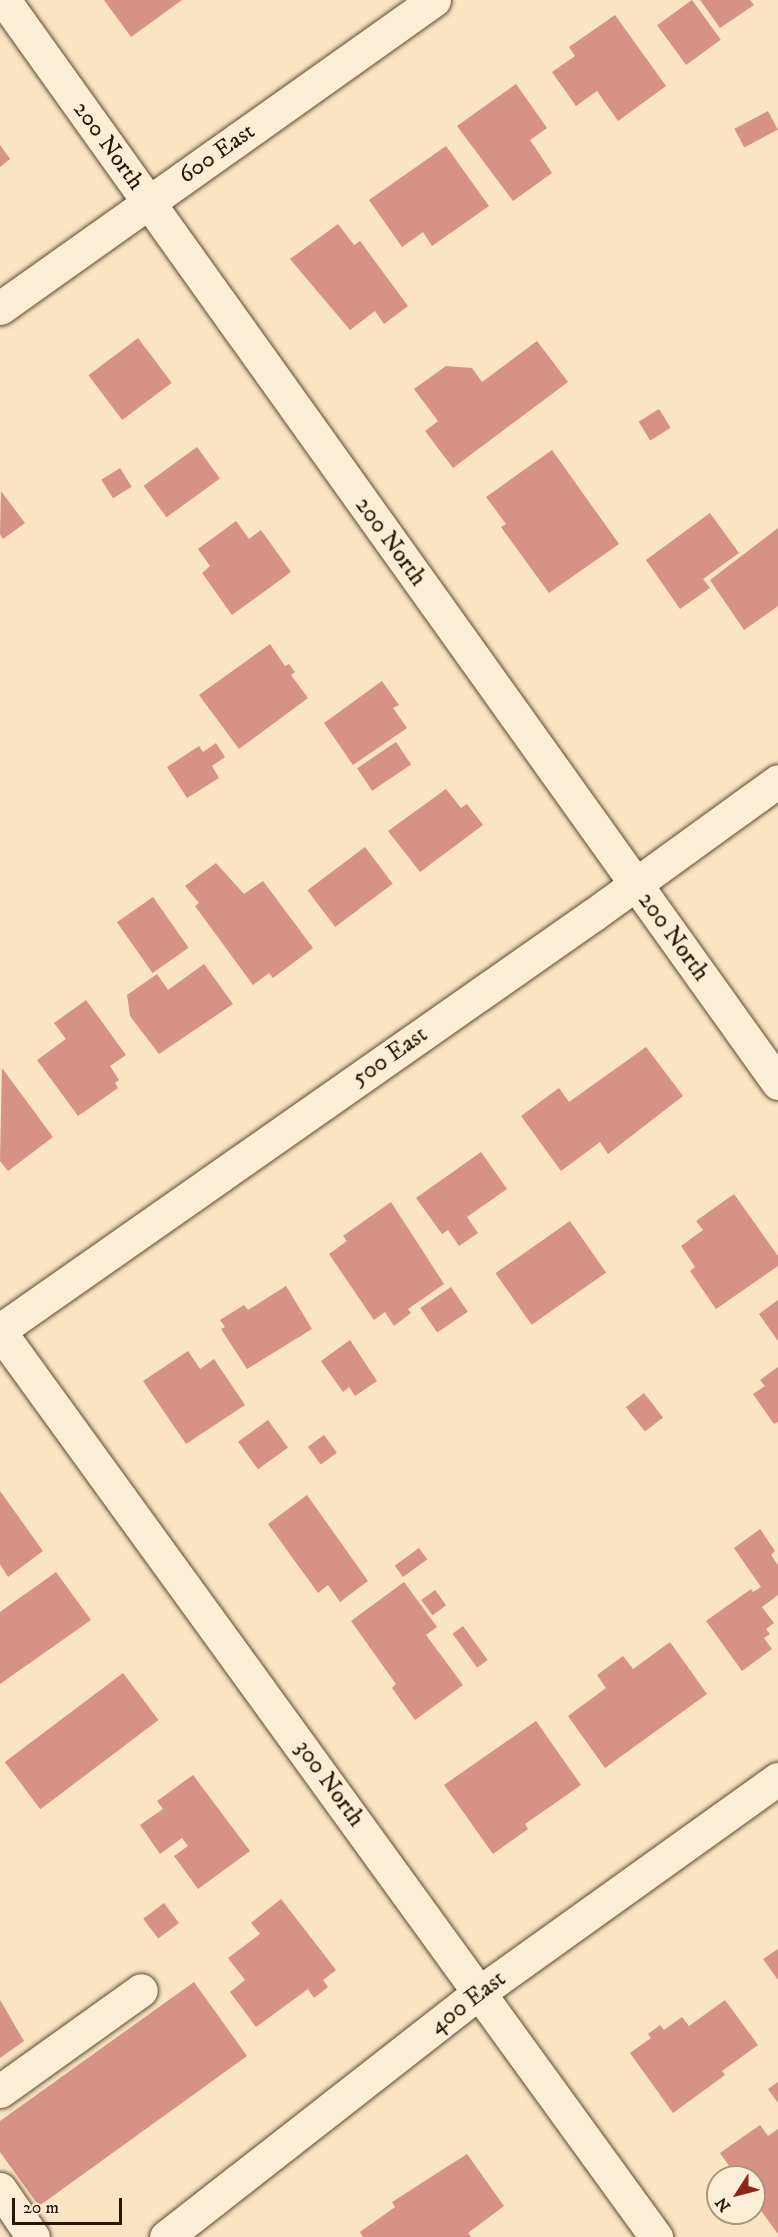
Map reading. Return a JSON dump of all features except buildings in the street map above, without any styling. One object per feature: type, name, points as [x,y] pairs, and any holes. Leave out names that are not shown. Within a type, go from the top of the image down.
[{"type":"street","name":"200 North","points":[[4,0],[778,1083]]},
{"type":"street","name":"600 East","points":[[0,308],[434,0]]},
{"type":"street","name":"500 East","points":[[0,1331],[636,885],[778,781]]},
{"type":"street","name":"300 North","points":[[0,1331],[656,2237]]},
{"type":"street","name":"400 East","points":[[166,2237],[480,1992],[778,1779]]},
{"type":"street","points":[[0,2091],[141,1990]]},
{"type":"street","points":[[0,2189],[33,2237]]}]
